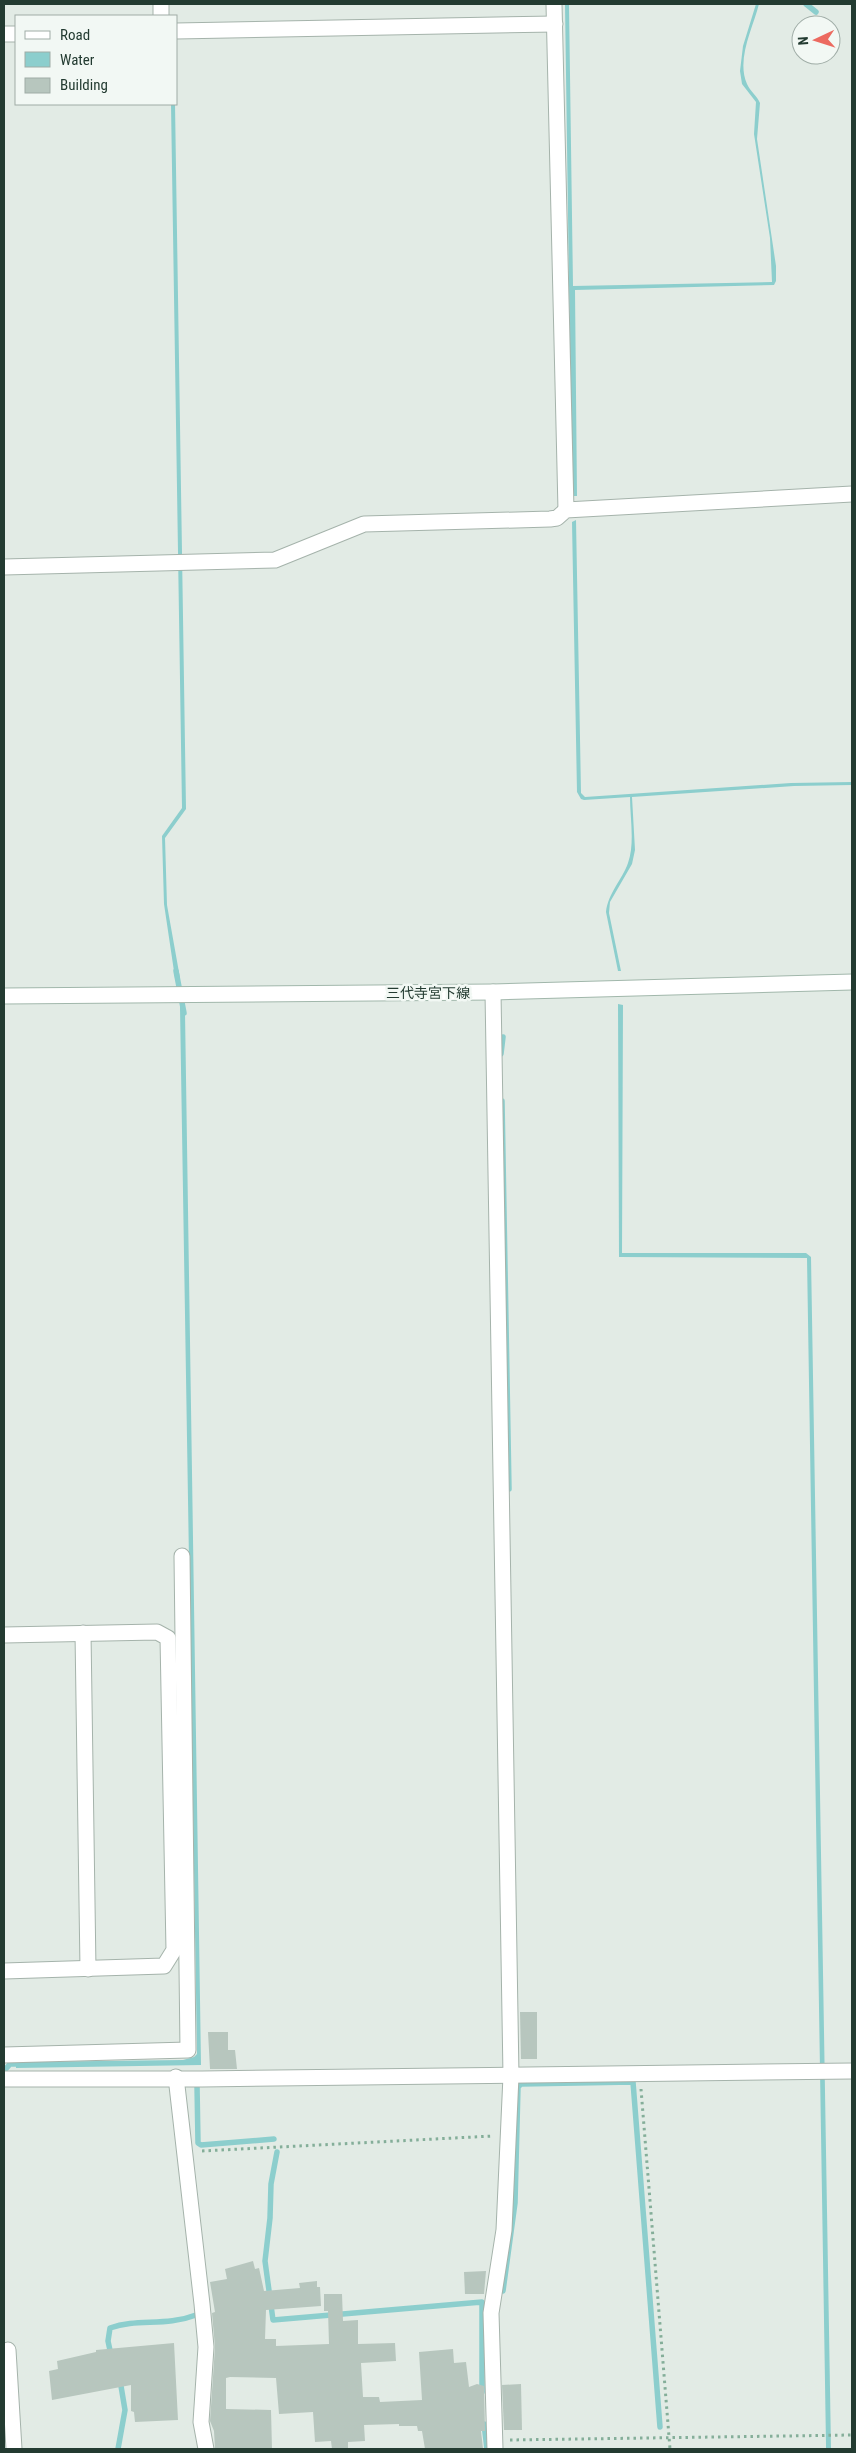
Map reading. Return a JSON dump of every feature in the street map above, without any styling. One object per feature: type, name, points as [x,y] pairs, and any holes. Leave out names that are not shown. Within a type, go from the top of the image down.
[{"type":"street","points":[[554,4],[566,510]]},
{"type":"street","points":[[178,31],[555,24]]},
{"type":"street","points":[[4,567],[276,560],[364,524],[550,519],[557,518],[566,510],[852,494]]},
{"type":"street","name":"三代寺宮下線","points":[[4,996],[493,992],[852,982]]},
{"type":"street","points":[[493,992],[510,2076],[504,2230],[492,2313],[495,2445]]},
{"type":"street","points":[[4,2055],[188,2050],[182,1556]]},
{"type":"street","points":[[4,1635],[157,1632],[168,1638],[174,1950],[164,1966],[4,1971]]},
{"type":"street","points":[[82,1633],[88,1968]]},
{"type":"street","points":[[4,2078],[510,2076],[852,2071]]},
{"type":"street","points":[[176,2077],[206,2347],[201,2422],[206,2449]]},
{"type":"street","points":[[8,2350],[14,2449]]},
{"type":"path","points":[[640,2074],[670,2449]]},
{"type":"path","points":[[184,2152],[508,2135]]},
{"type":"path","points":[[495,2445],[669,2437],[852,2435]]},
{"type":"water","points":[[565,4],[569,4],[573,286],[772,282],[770,238],[754,134],[756,102],[742,84],[740,71],[743,46],[756,4],[759,4],[744,54],[743,64],[748,87],[760,103],[757,139],[776,266],[776,281],[774,285],[575,290],[577,496],[572,496]]},
{"type":"water","points":[[171,105],[175,105],[186,809],[165,838],[167,905],[180,978],[175,978],[164,904],[162,836],[182,808]]},
{"type":"water","points":[[576,520],[581,793],[585,797],[791,783],[852,782],[852,785],[794,786],[632,797],[635,850],[632,864],[610,902],[609,913],[621,971],[618,971],[606,912],[609,899],[628,863],[630,855],[632,839],[630,797],[584,800],[581,799],[577,792],[572,522]]},
{"type":"water","points":[[618,1004],[623,1005],[622,1253],[806,1253],[811,1257],[831,2449],[826,2449],[807,1258],[619,1257]]},
{"type":"water","points":[[180,1007],[184,1007],[185,1012],[201,2065],[16,2068],[16,2062],[183,2060],[194,2057],[197,2054]]},
{"type":"building","points":[[520,2012],[537,2012],[537,2059],[521,2059]]},
{"type":"building","points":[[208,2032],[228,2032],[228,2050],[235,2050],[237,2069],[210,2069]]},
{"type":"building","points":[[253,2261],[255,2269],[259,2268],[264,2291],[300,2288],[299,2283],[317,2281],[317,2287],[320,2287],[321,2306],[266,2310],[265,2339],[276,2339],[276,2346],[329,2344],[328,2311],[324,2311],[324,2294],[342,2294],[343,2321],[358,2320],[358,2344],[395,2343],[396,2361],[361,2363],[363,2397],[379,2397],[380,2402],[422,2400],[419,2352],[453,2349],[454,2363],[466,2362],[469,2387],[477,2384],[484,2386],[485,2431],[481,2431],[483,2449],[425,2449],[422,2431],[418,2431],[417,2426],[399,2426],[399,2424],[364,2425],[365,2441],[348,2442],[348,2448],[332,2449],[331,2441],[315,2442],[313,2412],[279,2414],[276,2378],[230,2377],[226,2378],[226,2409],[271,2410],[272,2449],[215,2449],[214,2431],[210,2421],[215,2347],[212,2313],[215,2312],[210,2282],[227,2279],[225,2269]]},
{"type":"building","points":[[486,2271],[484,2294],[465,2294],[464,2272]]},
{"type":"building","points":[[174,2343],[178,2420],[135,2422],[134,2412],[131,2411],[131,2385],[52,2400],[49,2371],[58,2369],[57,2361],[96,2352],[96,2350]]},
{"type":"building","points":[[521,2384],[522,2430],[504,2430],[502,2385]]},
{"type":"waterway","points":[[806,4],[816,12]]},
{"type":"waterway","points":[[176,971],[184,1013]]},
{"type":"waterway","points":[[501,1054],[503,1037]]},
{"type":"waterway","points":[[502,1101],[509,1489]]},
{"type":"waterway","points":[[4,2071],[10,2064],[22,2064]]},
{"type":"waterway","points":[[503,2291],[515,2203],[518,2087],[521,2084],[633,2082],[660,2427]]},
{"type":"waterway","points":[[197,2085],[198,2143],[201,2145],[274,2139]]},
{"type":"waterway","points":[[277,2152],[271,2184],[270,2218],[265,2261],[273,2320],[482,2302],[482,2392]]},
{"type":"waterway","points":[[111,2355],[108,2341],[110,2328],[131,2323],[173,2321],[196,2315]]},
{"type":"waterway","points":[[118,2449],[125,2410],[120,2380]]},
{"type":"waterway","points":[[484,2424],[487,2449]]}]
